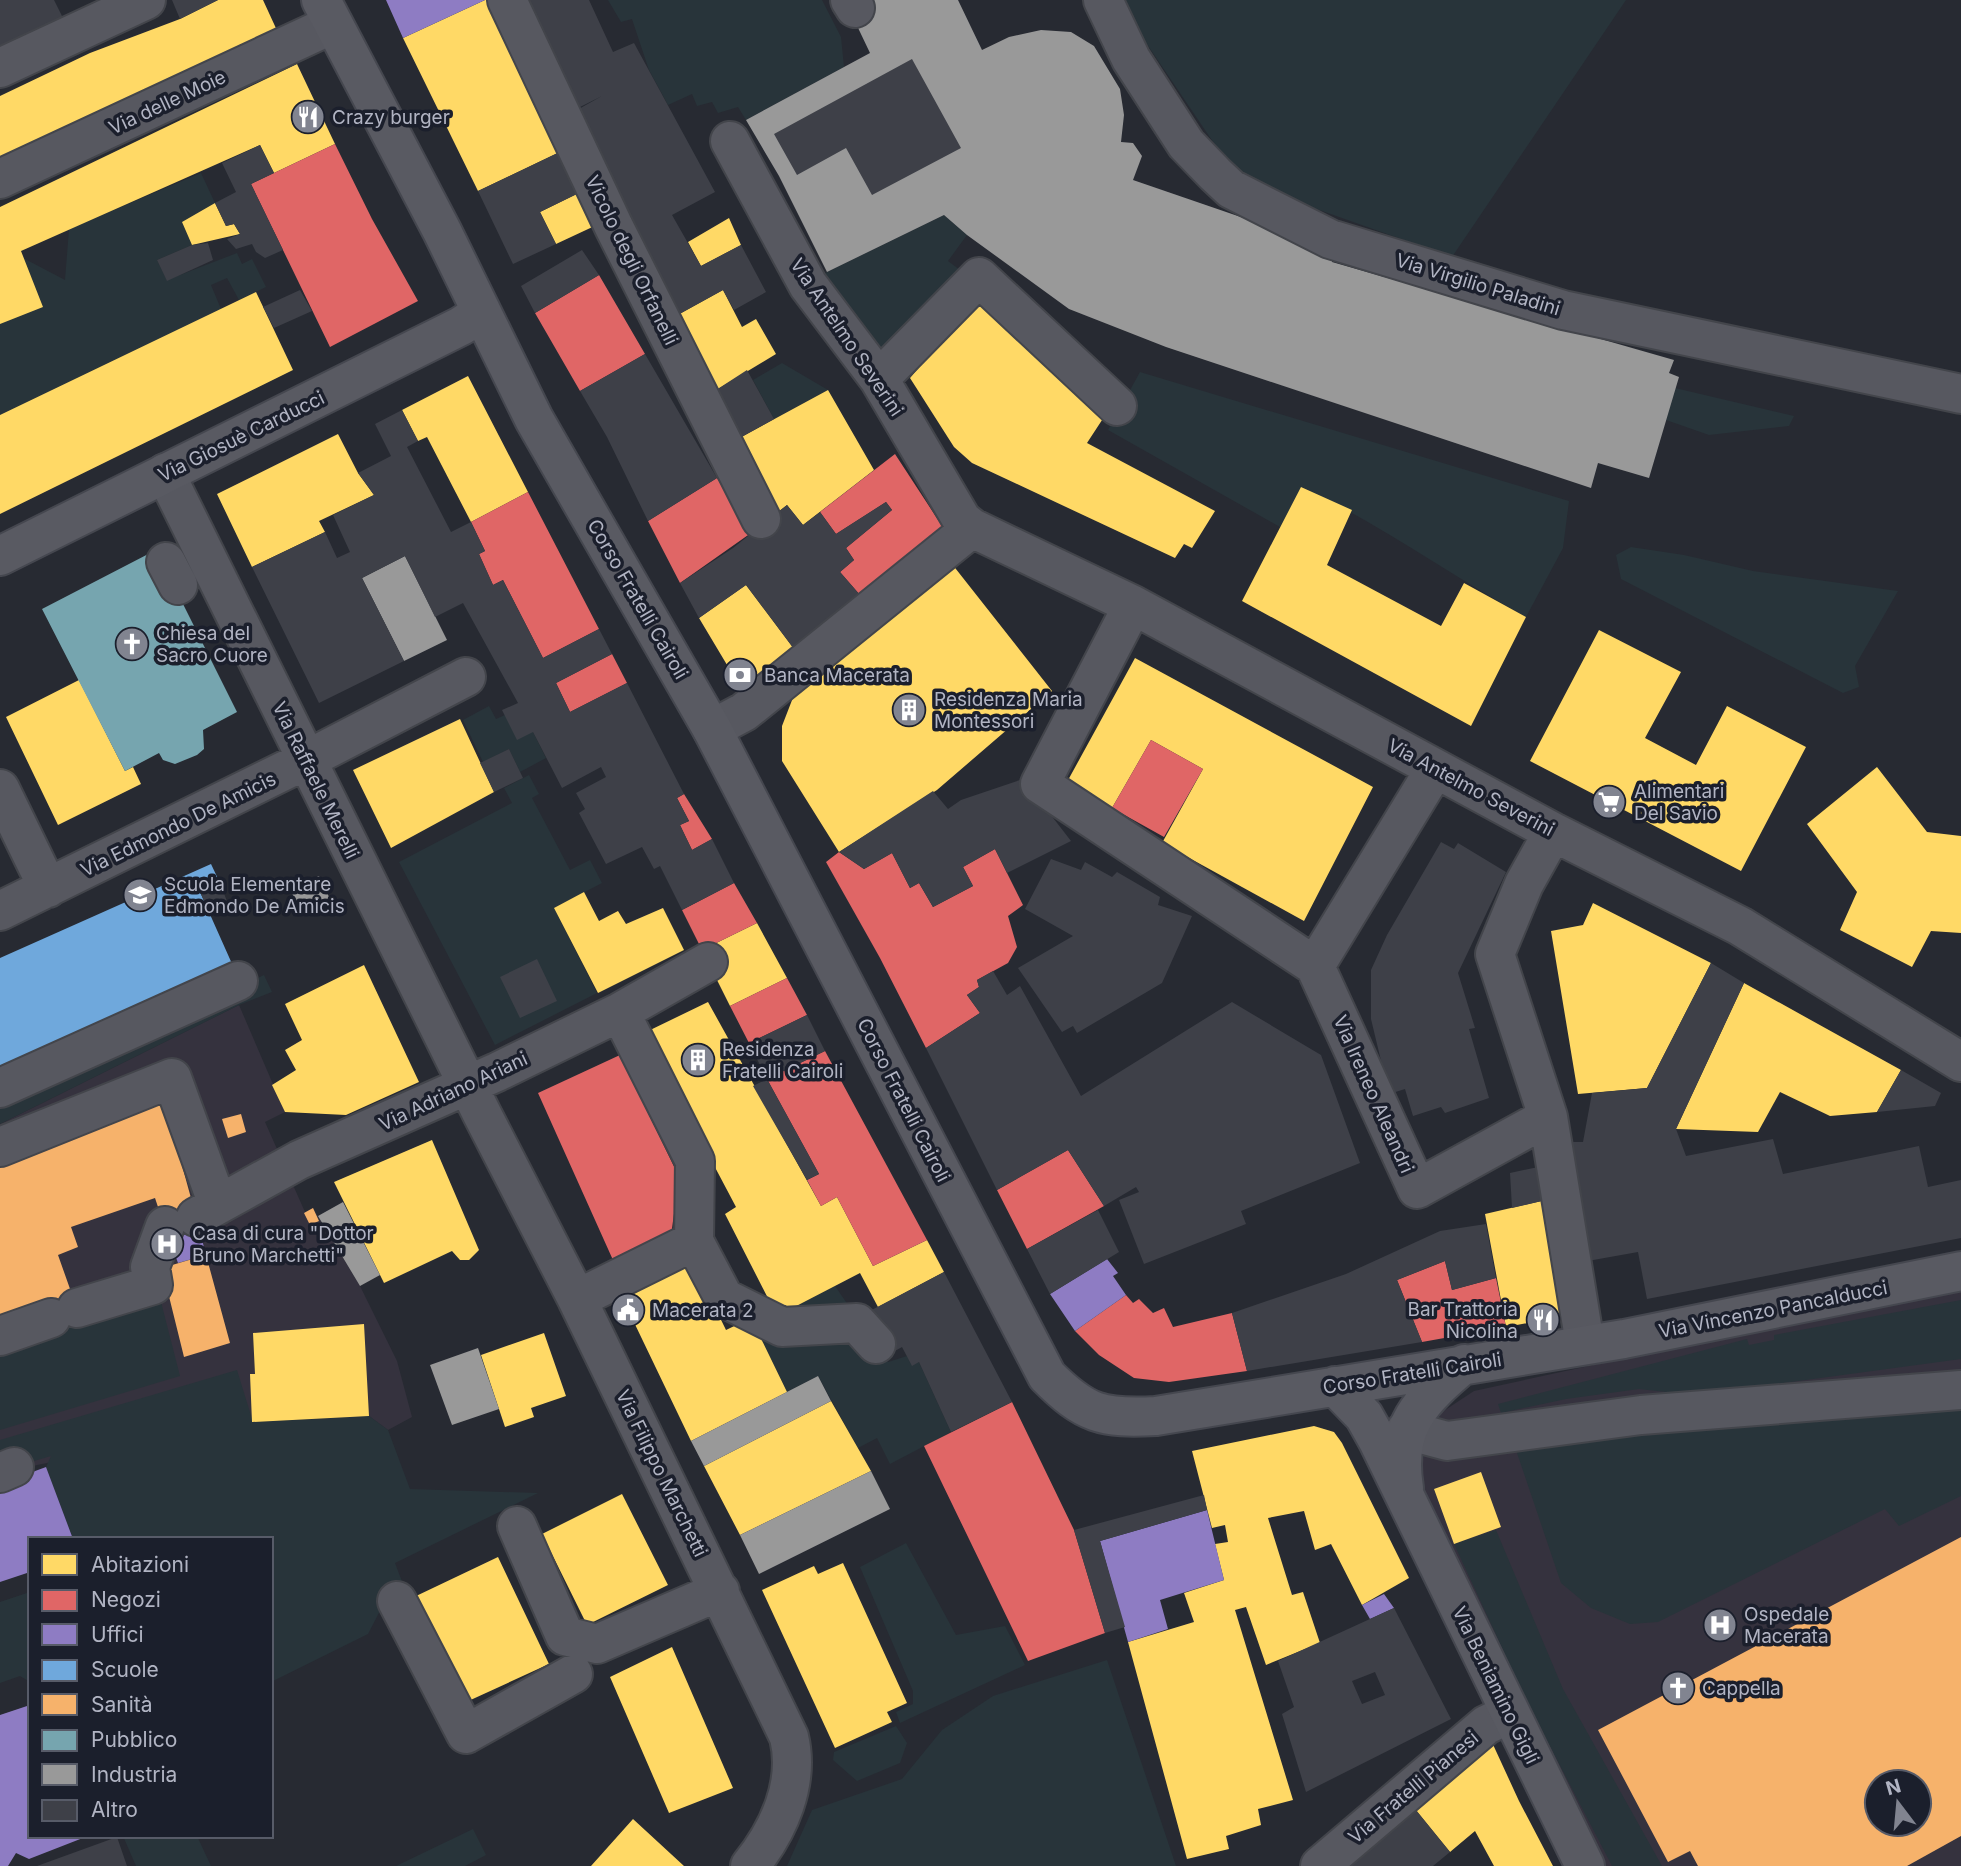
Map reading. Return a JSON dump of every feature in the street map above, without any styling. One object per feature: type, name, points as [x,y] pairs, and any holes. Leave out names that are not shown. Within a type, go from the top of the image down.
[{"type":"main road","name":"Corso Fratelli Cairoli","points":[[327,12],[478,325],[712,729],[1046,1376],[1083,1407],[1114,1418],[1156,1416],[1585,1344]]},
{"type":"main road","name":"Via Giosuè Carducci","points":[[0,556],[165,473],[478,325]]},
{"type":"main road","name":"Via Vincenzo Pancalducci","points":[[1585,1344],[1755,1315],[1961,1271]]},
{"type":"main road","name":"Via Beniamino Gigli","points":[[1407,1504],[1402,1458],[1406,1430],[1413,1414],[1425,1400],[1464,1364]]},
{"type":"main road","name":"Via Beniamino Gigli","points":[[1335,1386],[1364,1416],[1586,1866]]},
{"type":"street","points":[[0,68],[146,0]]},
{"type":"street","name":"Vicolo degli Orfanelli","points":[[507,0],[614,226],[761,519]]},
{"type":"street","name":"Via Virgilio Paladini","points":[[1103,0],[1131,59],[1186,144],[1231,190],[1330,239],[1563,310],[1961,394]]},
{"type":"street","name":"Via delle Moie","points":[[0,179],[327,12]]},
{"type":"street","name":"Via Antelmo Severini","points":[[730,141],[808,285],[879,379],[962,520],[972,528],[1133,605],[1435,769],[1740,926],[1961,1062]]},
{"type":"street","points":[[879,379],[979,277],[1117,406]]},
{"type":"street","name":"Via Raffaele Merelli","points":[[165,473],[468,1085]]},
{"type":"street","points":[[712,729],[744,712],[948,544],[972,528]]},
{"type":"street","points":[[1133,605],[1040,784],[1315,966],[1435,769]]},
{"type":"street","name":"Via Edmondo De Amicis","points":[[0,911],[306,760],[466,677]]},
{"type":"street","points":[[0,789],[48,888]]},
{"type":"street","points":[[1553,831],[1524,884],[1495,954],[1548,1117],[1585,1344]]},
{"type":"street","name":"Via Adriano Ariani","points":[[193,1216],[286,1168],[620,1012],[708,962]]},
{"type":"street","name":"Via Ireneo Aleandri","points":[[1315,966],[1417,1189],[1548,1117]]},
{"type":"street","points":[[0,1088],[238,981]]},
{"type":"street","points":[[620,1012],[695,1161],[694,1241],[724,1298],[782,1327],[857,1323],[876,1344]]},
{"type":"street","points":[[0,1147],[172,1078],[193,1216],[150,1267],[153,1284],[0,1336]]},
{"type":"street","name":"Via Filippo Marchetti","points":[[468,1085],[578,1300],[773,1700],[793,1754],[793,1769],[783,1811],[750,1866]]},
{"type":"street","points":[[578,1300],[694,1241]]},
{"type":"street","points":[[1406,1430],[1447,1441],[1641,1415],[1961,1390]]},
{"type":"street","points":[[517,1526],[565,1636],[597,1644],[720,1591]]},
{"type":"street","points":[[397,1601],[466,1734],[573,1674]]},
{"type":"street","name":"Via Fratelli Pianesi","points":[[1320,1866],[1486,1726],[1509,1714]]},
{"type":"shaded area","points":[[608,0],[822,0],[841,37],[844,67],[746,120],[738,107],[718,113],[712,102],[697,106],[692,94],[668,105],[649,70],[632,19],[621,22]]},
{"type":"shaded area","points":[[1117,0],[1626,0],[1452,257],[1263,190],[1228,164]]},
{"type":"shaded area","points":[[201,173],[215,203],[182,222],[192,245],[157,260],[167,280],[237,253],[242,264],[252,259],[266,287],[239,300],[227,278],[211,285],[221,309],[0,415],[0,324],[23,258],[65,280],[69,229]]},
{"type":"shaded area","points":[[944,215],[967,235],[948,261],[968,276],[876,359],[819,276]]},
{"type":"shaded area","points":[[782,363],[828,390],[774,419],[753,380]]},
{"type":"shaded area","points":[[1140,372],[1569,501],[1563,548],[1526,617],[1359,517],[1302,487],[1280,527],[1108,430]]},
{"type":"shaded area","points":[[1675,388],[1794,416],[1789,426],[1709,435],[1666,420]]},
{"type":"shaded area","points":[[1631,547],[1684,555],[1753,571],[1898,591],[1855,666],[1859,687],[1843,693],[1621,579],[1616,555]]},
{"type":"shaded area","points":[[489,706],[496,719],[505,715],[533,732],[546,758],[520,772],[509,749],[483,762],[463,720]]},
{"type":"shaded area","points":[[529,775],[539,794],[532,798],[570,870],[590,860],[602,883],[554,908],[597,993],[495,1045],[399,862],[512,803],[504,788]]},
{"type":"shaded area","points":[[264,975],[272,992],[239,1005],[0,1124],[0,1099]]},
{"type":"shaded area","name":"Casa di cura \"Dottor Bruno Marchetti\"","points":[[239,1005],[285,1112],[265,1122],[305,1212],[313,1208],[360,1286],[397,1361],[412,1417],[388,1430],[369,1416],[252,1422],[37,1465],[0,1477],[0,1124]]},
{"type":"shaded area","name":"Ospedale Macerata","points":[[1961,1285],[1961,1866],[1600,1866],[1426,1509],[1420,1473],[1427,1442],[1442,1412],[1474,1391]]},
{"type":"shaded area","points":[[835,1286],[855,1315],[777,1316]]},
{"type":"shaded area","points":[[159,1294],[180,1376],[0,1430],[0,1344]]},
{"type":"shaded area","points":[[1961,1300],[1961,1359],[1694,1395],[1639,1389],[1566,1399],[1501,1413],[1498,1404],[1747,1339],[1749,1345],[1774,1340],[1774,1335]]},
{"type":"shaded area","points":[[751,1318],[859,1331],[888,1362],[907,1356],[912,1365],[919,1362],[951,1432],[890,1464],[877,1438],[858,1448],[818,1376],[787,1392]]},
{"type":"shaded area","points":[[237,1370],[253,1422],[369,1416],[388,1430],[410,1489],[538,1493],[395,1563],[406,1592],[383,1605],[368,1634],[273,1681],[273,1537],[72,1537],[46,1467],[51,1456],[24,1464],[0,1455],[0,1440]]},
{"type":"shaded area","points":[[1961,1403],[1961,1496],[1899,1526],[1885,1509],[1658,1622],[1630,1624],[1591,1608],[1561,1583],[1515,1447]]},
{"type":"shaded area","points":[[1496,1530],[1563,1689],[1662,1866],[1612,1866],[1527,1702],[1454,1544]]},
{"type":"shaded area","points":[[906,1543],[956,1635],[1005,1626],[1025,1665],[900,1723],[896,1712],[913,1704],[913,1691],[860,1567]]},
{"type":"shaded area","points":[[28,1593],[28,1681],[20,1676],[0,1683],[0,1602]]},
{"type":"shaded area","points":[[1107,1660],[1176,1866],[787,1866],[812,1810],[902,1779],[942,1730],[993,1696]]},
{"type":"shaded area","points":[[896,1726],[907,1743],[900,1763],[857,1781],[833,1760],[834,1752]]},
{"type":"shaded area","points":[[473,1829],[486,1855],[465,1866],[396,1866]]},
{"type":"shaded area","points":[[124,1838],[198,1838],[211,1866],[136,1866]]},
{"type":"building: Abitazioni","points":[[218,0],[263,0],[280,37],[0,162],[0,96],[90,53],[180,19]]},
{"type":"building: Abitazioni","points":[[485,0],[498,0],[566,149],[478,191],[403,38]]},
{"type":"building: Abitazioni","points":[[297,64],[335,144],[274,173],[260,145],[21,251],[43,307],[0,324],[0,207]]},
{"type":"building: Abitazioni","points":[[585,190],[601,223],[556,244],[540,212]]},
{"type":"building: Abitazioni","points":[[215,203],[226,226],[234,224],[240,234],[192,245],[182,222]]},
{"type":"building: Abitazioni","points":[[729,218],[741,245],[701,266],[688,242]]},
{"type":"building: Abitazioni","points":[[723,290],[742,327],[756,319],[776,354],[713,392],[674,317]]},
{"type":"building: Abitazioni","points":[[256,292],[293,370],[0,514],[0,415]]},
{"type":"building: Abitazioni","points":[[976,300],[1104,417],[1087,443],[1215,511],[1192,548],[1184,544],[1175,558],[972,463],[954,447],[910,378]]},
{"type":"building: Abitazioni","points":[[468,376],[528,492],[471,522],[427,437],[418,441],[402,410]]},
{"type":"building: Abitazioni","points":[[828,390],[874,470],[803,525],[787,505],[778,512],[736,440]]},
{"type":"building: Abitazioni","points":[[338,434],[358,473],[374,495],[319,521],[325,532],[252,567],[217,494]]},
{"type":"building: Abitazioni","points":[[1301,487],[1352,510],[1327,565],[1441,626],[1464,583],[1526,617],[1471,726],[1242,601]]},
{"type":"building: Abitazioni","name":"Residenza Maria Montessori","points":[[952,564],[1052,691],[937,790],[839,852],[782,761],[782,726],[794,695],[902,610],[897,603]]},
{"type":"building: Abitazioni","points":[[746,585],[794,649],[742,690],[699,618]]},
{"type":"building: Abitazioni","points":[[1599,630],[1681,672],[1645,738],[1696,765],[1727,706],[1806,747],[1741,871],[1530,761]]},
{"type":"building: Abitazioni","points":[[1135,658],[1373,787],[1304,921],[1162,843],[1203,769],[1151,740],[1112,808],[1067,782]]},
{"type":"building: Abitazioni","points":[[79,680],[125,771],[133,767],[141,784],[58,825],[6,717]]},
{"type":"building: Abitazioni","points":[[460,719],[494,792],[391,848],[353,770]]},
{"type":"building: Abitazioni","points":[[1877,767],[1927,832],[1961,836],[1961,933],[1931,931],[1912,967],[1840,930],[1857,892],[1807,824]]},
{"type":"building: Abitazioni","points":[[584,892],[599,921],[618,911],[626,924],[663,908],[684,950],[598,993],[554,908]]},
{"type":"building: Abitazioni","points":[[1593,903],[1711,963],[1647,1088],[1578,1094],[1551,931],[1583,925]]},
{"type":"building: Abitazioni","points":[[757,923],[787,978],[730,1006],[702,950]]},
{"type":"building: Abitazioni","points":[[364,965],[419,1082],[346,1115],[285,1112],[272,1085],[296,1070],[285,1050],[302,1040],[285,1004]]},
{"type":"building: Abitazioni","points":[[1744,983],[1901,1070],[1877,1112],[1830,1116],[1780,1092],[1758,1132],[1676,1129]]},
{"type":"building: Abitazioni","points":[[708,1002],[821,1206],[837,1197],[873,1266],[927,1240],[944,1272],[878,1307],[860,1273],[777,1316],[725,1214],[736,1207],[644,1033]]},
{"type":"building: Abitazioni","points":[[432,1140],[479,1250],[469,1260],[460,1260],[452,1251],[384,1283],[334,1182]]},
{"type":"building: Abitazioni","points":[[1546,1200],[1566,1316],[1506,1327],[1485,1214]]},
{"type":"building: Abitazioni","points":[[689,1254],[726,1330],[751,1318],[787,1392],[691,1441],[618,1289]]},
{"type":"building: Abitazioni","points":[[364,1324],[369,1416],[252,1422],[250,1374],[255,1374],[253,1333]]},
{"type":"building: Abitazioni","points":[[544,1333],[566,1396],[531,1408],[534,1417],[505,1427],[481,1355]]},
{"type":"building: Abitazioni","points":[[831,1401],[871,1471],[740,1535],[704,1466]]},
{"type":"building: Abitazioni","points":[[1314,1426],[1334,1432],[1342,1443],[1409,1578],[1362,1605],[1331,1544],[1315,1550],[1304,1511],[1268,1518],[1292,1595],[1303,1592],[1320,1643],[1266,1665],[1246,1607],[1235,1610],[1293,1800],[1258,1809],[1261,1825],[1226,1836],[1229,1849],[1187,1859],[1128,1642],[1194,1622],[1184,1593],[1224,1580],[1215,1544],[1228,1542],[1225,1525],[1212,1528],[1192,1451]]},
{"type":"building: Abitazioni","points":[[1481,1472],[1501,1527],[1454,1544],[1434,1489]]},
{"type":"building: Abitazioni","points":[[622,1494],[668,1585],[587,1625],[542,1534]]},
{"type":"building: Abitazioni","points":[[498,1557],[549,1664],[464,1703],[414,1597]]},
{"type":"building: Abitazioni","points":[[843,1563],[907,1703],[887,1712],[892,1722],[835,1748],[762,1590],[814,1566],[818,1574]]},
{"type":"building: Abitazioni","points":[[672,1647],[733,1788],[669,1813],[610,1677]]},
{"type":"building: Abitazioni","points":[[1490,1738],[1553,1866],[1494,1866],[1475,1831],[1450,1852],[1411,1804]]},
{"type":"building: Abitazioni","points":[[633,1819],[684,1866],[591,1866]]},
{"type":"building: Negozi","points":[[335,144],[372,219],[418,301],[330,347],[251,184]]},
{"type":"building: Negozi","points":[[599,275],[645,354],[580,391],[535,313]]},
{"type":"building: Negozi","points":[[895,454],[944,529],[860,595],[840,572],[854,560],[846,548],[892,510],[886,502],[836,534],[820,512]]},
{"type":"building: Negozi","points":[[717,478],[751,533],[680,583],[648,521]]},
{"type":"building: Negozi","points":[[528,492],[599,629],[543,658],[503,580],[493,585],[479,554],[485,551],[471,522]]},
{"type":"building: Negozi","points":[[612,654],[627,683],[570,712],[556,683]]},
{"type":"building: Negozi","points":[[1151,740],[1203,769],[1164,837],[1112,808]]},
{"type":"building: Negozi","points":[[684,794],[712,839],[692,850],[680,825],[689,821],[677,798]]},
{"type":"building: Negozi","points":[[995,849],[1023,905],[1008,916],[1017,947],[1008,963],[977,980],[979,987],[967,995],[980,1013],[926,1048],[880,958],[826,862],[839,852],[864,869],[892,853],[910,888],[919,883],[933,907],[973,886],[963,867]]},
{"type":"building: Negozi","points":[[734,883],[757,923],[702,950],[682,910]]},
{"type":"building: Negozi","points":[[787,978],[807,1015],[749,1043],[730,1006]]},
{"type":"building: Negozi","points":[[825,1051],[927,1240],[873,1266],[837,1197],[821,1206],[807,1180],[819,1174],[767,1079]]},
{"type":"building: Negozi","points":[[620,1055],[679,1177],[670,1243],[617,1269],[538,1093]]},
{"type":"building: Negozi","points":[[1068,1150],[1104,1206],[1027,1249],[997,1190]]},
{"type":"building: Negozi","points":[[1445,1261],[1452,1290],[1496,1278],[1506,1327],[1422,1342],[1397,1280]]},
{"type":"building: Negozi","points":[[1126,1295],[1133,1303],[1139,1299],[1153,1313],[1164,1308],[1173,1327],[1232,1313],[1247,1371],[1169,1382],[1134,1378],[1099,1355],[1075,1331]]},
{"type":"building: Negozi","points":[[1012,1402],[1074,1530],[1105,1633],[1028,1661],[924,1446]]},
{"type":"building: Uffici","points":[[386,0],[485,0],[403,38]]},
{"type":"building: Uffici","points":[[194,1209],[206,1255],[178,1263],[162,1219]]},
{"type":"building: Uffici","points":[[1107,1259],[1118,1273],[1113,1276],[1126,1295],[1075,1331],[1050,1294]]},
{"type":"building: Uffici","points":[[46,1467],[72,1537],[28,1537],[28,1573],[0,1582],[0,1484]]},
{"type":"building: Uffici","points":[[1207,1510],[1224,1580],[1160,1600],[1168,1629],[1128,1642],[1100,1541]]},
{"type":"building: Uffici","points":[[1384,1594],[1394,1608],[1370,1619],[1362,1605]]},
{"type":"building: Uffici","points":[[28,1706],[28,1838],[83,1838],[29,1859],[16,1853],[8,1866],[0,1866],[0,1715]]},
{"type":"building: Scuole","points":[[211,864],[220,883],[200,892],[233,966],[0,1070],[0,958]]},
{"type":"building: Sanità","points":[[164,1100],[194,1209],[162,1219],[155,1198],[71,1227],[78,1247],[58,1255],[75,1303],[0,1328],[0,1158]]},
{"type":"building: Sanità","points":[[241,1114],[246,1132],[228,1138],[222,1119]]},
{"type":"building: Sanità","points":[[313,1208],[319,1221],[310,1225],[304,1213]]},
{"type":"building: Sanità","points":[[206,1255],[230,1343],[184,1357],[162,1268]]},
{"type":"building: Sanità","points":[[1961,1537],[1961,1836],[1907,1866],[1698,1866],[1690,1851],[1668,1862],[1598,1730]]},
{"type":"building: Pubblico","name":"Chiesa del Sacro Cuore","points":[[156,550],[237,712],[203,730],[204,749],[197,755],[175,764],[163,760],[159,753],[125,771],[42,609]]},
{"type":"building: Industria","points":[[872,0],[958,0],[982,50],[1009,37],[1041,30],[1071,32],[1094,46],[1120,89],[1124,115],[1121,142],[1133,143],[1142,156],[1133,180],[1334,249],[1332,262],[1674,360],[1669,373],[1679,377],[1649,478],[1598,463],[1591,488],[1166,347],[1069,309],[967,235],[944,215],[827,272],[779,176],[746,120],[870,53],[850,11]]},
{"type":"building: Industria","points":[[405,556],[447,640],[404,661],[362,578]]},
{"type":"building: Industria","points":[[319,876],[330,899],[301,912],[290,889]]},
{"type":"building: Industria","points":[[343,1202],[380,1275],[360,1286],[318,1216]]},
{"type":"building: Industria","points":[[478,1348],[499,1409],[452,1425],[430,1365]]},
{"type":"building: Industria","points":[[818,1376],[831,1401],[704,1466],[691,1441]]},
{"type":"building: Industria","points":[[871,1471],[890,1509],[759,1574],[740,1535]]},
{"type":"building: Altro","points":[[0,0],[54,0],[66,24],[0,55]]},
{"type":"building: Altro","points":[[172,0],[218,0],[180,19]]},
{"type":"building: Altro","points":[[516,0],[589,0],[613,52],[634,43],[715,192],[672,215],[701,266],[741,245],[766,292],[734,310],[723,290],[674,317],[568,115],[602,96],[566,114]]},
{"type":"building: Altro","points":[[912,59],[961,148],[872,195],[846,148],[797,175],[774,134]]},
{"type":"building: Altro","points":[[260,145],[274,173],[251,184],[283,250],[265,258],[256,252],[252,244],[236,249],[227,239],[240,234],[234,224],[226,226],[215,203],[236,192],[222,163]]},
{"type":"building: Altro","points":[[566,149],[585,190],[540,212],[556,244],[513,264],[478,191]]},
{"type":"building: Altro","points":[[208,243],[213,260],[167,281],[157,260],[192,245]]},
{"type":"building: Altro","points":[[582,250],[599,275],[535,313],[521,286]]},
{"type":"building: Altro","points":[[300,290],[312,311],[274,328],[263,307]]},
{"type":"building: Altro","points":[[645,354],[717,478],[648,521],[607,437],[580,391]]},
{"type":"building: Altro","points":[[747,370],[774,419],[736,440],[713,392]]},
{"type":"building: Altro","points":[[402,410],[418,441],[407,447],[451,532],[471,522],[485,551],[479,554],[493,585],[503,580],[543,658],[599,629],[612,654],[556,683],[570,712],[627,683],[684,794],[677,798],[689,821],[680,825],[692,850],[712,839],[734,883],[682,910],[660,866],[654,869],[642,847],[606,864],[579,813],[585,809],[576,793],[606,777],[601,767],[562,788],[533,732],[517,740],[502,710],[518,703],[463,603],[435,617],[405,556],[362,578],[404,661],[319,703],[252,567],[325,532],[337,558],[350,552],[333,515],[374,495],[358,473],[391,456],[375,424]]},
{"type":"building: Altro","points":[[886,502],[892,510],[846,548],[854,560],[840,572],[860,595],[794,649],[746,585],[699,618],[680,583],[733,548],[787,505],[803,525],[820,512],[836,534]]},
{"type":"building: Altro","points":[[509,749],[523,778],[494,792],[480,763]]},
{"type":"building: Altro","points":[[1023,779],[1071,841],[1007,873],[995,849],[963,867],[973,886],[933,907],[919,883],[910,888],[892,853],[864,869],[839,852],[933,791],[948,809],[961,800]]},
{"type":"building: Altro","points":[[1441,842],[1454,849],[1458,843],[1506,872],[1458,973],[1475,1028],[1469,1029],[1489,1098],[1445,1113],[1441,1107],[1413,1116],[1405,1089],[1389,1094],[1371,1019],[1371,970],[1387,935]]},
{"type":"building: Altro","points":[[1051,859],[1081,870],[1085,862],[1112,877],[1117,872],[1160,897],[1158,905],[1192,916],[1162,983],[1077,1033],[1073,1026],[1062,1032],[1018,968],[1073,936],[1025,909]]},
{"type":"building: Altro","points":[[220,883],[228,904],[209,912],[200,892]]},
{"type":"building: Altro","points":[[537,959],[557,1001],[520,1018],[500,977]]},
{"type":"building: Altro","points":[[1711,963],[1744,983],[1676,1129],[1686,1156],[1773,1139],[1783,1174],[1919,1146],[1928,1187],[1961,1180],[1961,1238],[1647,1299],[1638,1252],[1582,1262],[1567,1142],[1583,1142],[1592,1093],[1647,1088]]},
{"type":"building: Altro","points":[[993,971],[1007,995],[1020,986],[1081,1096],[1232,1002],[1321,1055],[1360,1163],[1241,1211],[1246,1224],[1144,1264],[1119,1200],[1139,1192],[1136,1187],[1104,1206],[1068,1150],[997,1190],[926,1048],[980,1013],[967,995],[979,987],[977,980]]},
{"type":"building: Altro","points":[[807,1015],[825,1051],[767,1079],[749,1043]]},
{"type":"building: Altro","points":[[1901,1070],[1941,1093],[1935,1106],[1877,1112]]},
{"type":"building: Altro","points":[[767,1079],[819,1174],[807,1180],[753,1086]]},
{"type":"building: Altro","points":[[1543,1166],[1546,1200],[1512,1208],[1510,1173]]},
{"type":"building: Altro","points":[[1098,1210],[1119,1252],[1050,1294],[1027,1249]]},
{"type":"building: Altro","points":[[1486,1224],[1496,1278],[1452,1290],[1445,1261],[1397,1280],[1422,1342],[1247,1371],[1232,1313],[1346,1274],[1440,1231]]},
{"type":"building: Altro","points":[[944,1272],[1012,1402],[951,1432],[919,1362],[912,1366],[902,1347],[886,1356],[864,1314]]},
{"type":"building: Altro","points":[[1204,1495],[1207,1510],[1100,1541],[1125,1627],[1105,1633],[1074,1530]]},
{"type":"building: Altro","points":[[1394,1608],[1451,1719],[1306,1792],[1282,1714],[1294,1707],[1278,1661]],"holes":[[[1375,1672],[1385,1695],[1362,1704],[1352,1681]]]},
{"type":"building: Altro","points":[[1411,1804],[1450,1852],[1433,1866],[1334,1866]]},
{"type":"building: Altro","points":[[117,1838],[127,1866],[37,1866]]},
{"type":"place","name":"Crazy burger","points":[[308,117]]},
{"type":"place","name":"Chiesa del Sacro Cuore","points":[[132,644]]},
{"type":"place","name":"Banca Macerata","points":[[740,675]]},
{"type":"place","name":"Residenza Maria Montessori","points":[[909,710]]},
{"type":"place","name":"Alimentari Del Savio","points":[[1609,802]]},
{"type":"place","name":"Scuola Elementare Edmondo De Amicis","points":[[140,895]]},
{"type":"place","name":"Residenza Fratelli Cairoli","points":[[698,1060]]},
{"type":"place","name":"Casa di cura \"Dottor Bruno Marchetti\"","points":[[167,1244]]},
{"type":"place","name":"Macerata 2","points":[[628,1310]]},
{"type":"place","name":"Bar Trattoria Nicolina","points":[[1543,1320]]},
{"type":"place","name":"Ospedale Macerata","points":[[1720,1625]]},
{"type":"place","name":"Cappella","points":[[1678,1688]]}]
